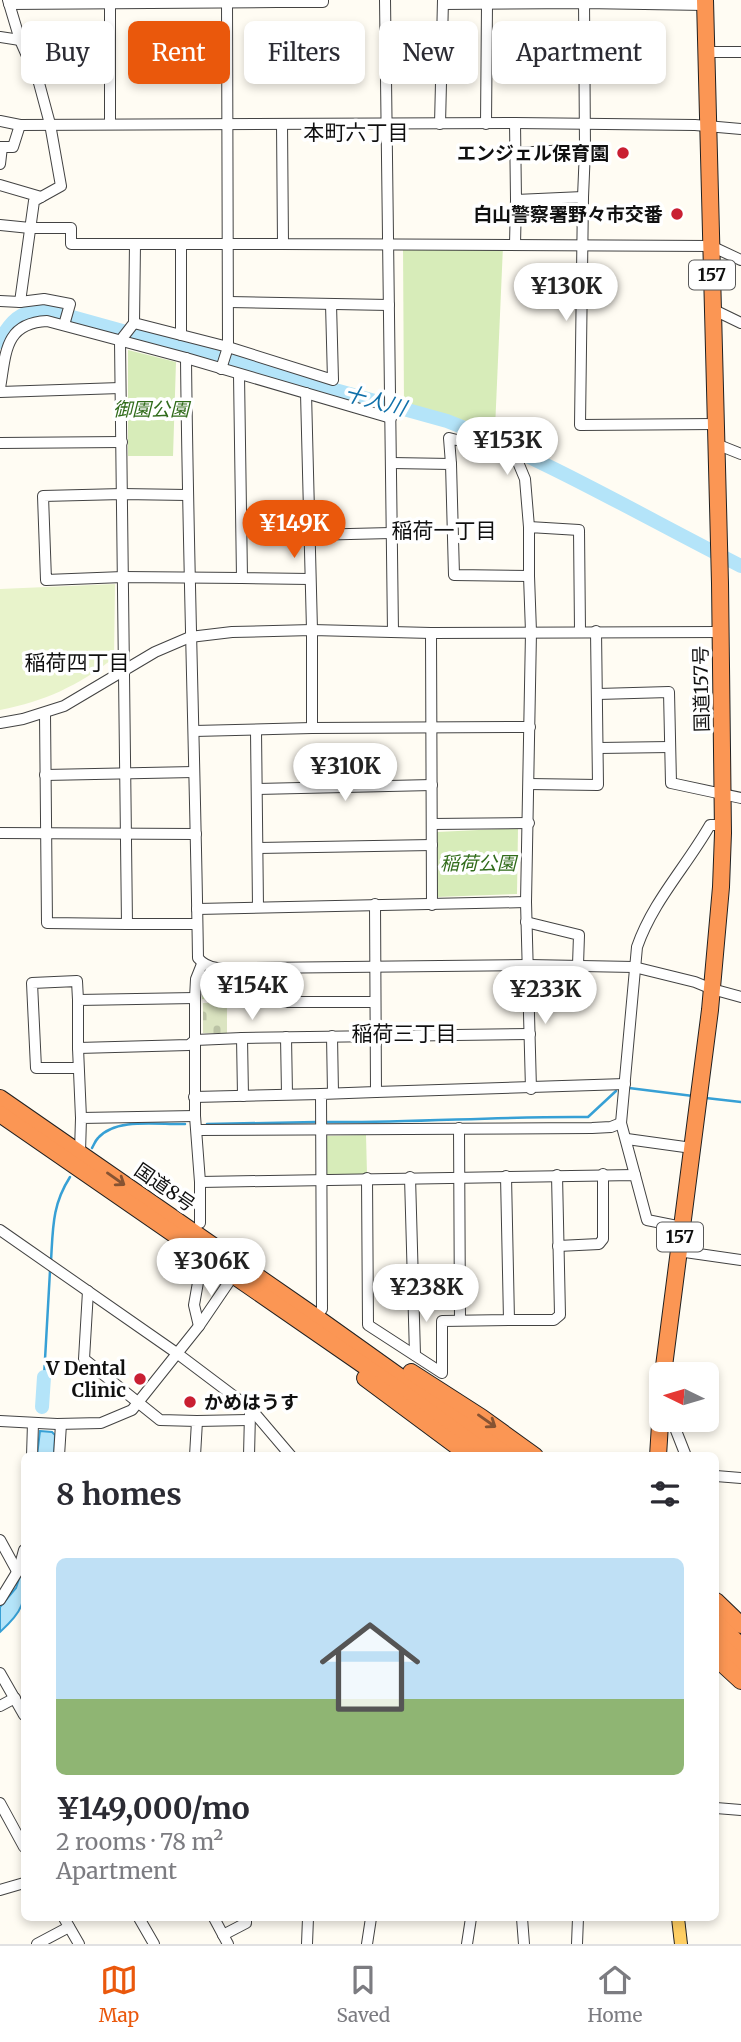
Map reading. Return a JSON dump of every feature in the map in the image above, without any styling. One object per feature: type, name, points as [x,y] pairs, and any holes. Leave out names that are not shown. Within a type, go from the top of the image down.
[{"type":"highway","name":"国道157号","points":[[664,1362],[712,989],[721,887],[724,795],[705,3]]},
{"type":"highway","name":"国道8号","points":[[0,1098],[505,1452]]},
{"type":"highway","name":"国道8号","points":[[3,1122],[395,1387],[484,1452]]},
{"type":"highway","points":[[270,1303],[376,1387],[465,1452]]},
{"type":"highway","points":[[320,1320],[421,1378],[529,1452]]},
{"type":"highway","points":[[658,1452],[660,1432]]},
{"type":"highway","points":[[719,1604],[741,1625]]},
{"type":"highway","points":[[719,1625],[741,1646]]},
{"type":"highway","points":[[719,1643],[741,1664]]},
{"type":"highway","points":[[719,1661],[741,1681]]},
{"type":"main road","points":[[678,1921],[681,1944]]},
{"type":"street","points":[[20,302],[34,201],[61,186],[50,124],[39,83],[20,40],[8,2],[110,4],[323,0]]},
{"type":"street","points":[[385,0],[393,632]]},
{"type":"street","points":[[225,359],[229,302],[227,1]]},
{"type":"street","points":[[584,1],[586,123],[580,425],[715,424]]},
{"type":"street","points":[[440,124],[443,2],[705,3]]},
{"type":"street","points":[[110,4],[110,124]]},
{"type":"street","points":[[486,124],[487,4]]},
{"type":"street","points":[[0,37],[20,40]]},
{"type":"street","points":[[706,52],[741,52]]},
{"type":"street","points":[[0,121],[20,125],[586,123],[741,129]]},
{"type":"street","points":[[515,123],[515,244]]},
{"type":"street","points":[[282,124],[283,244]]},
{"type":"street","points":[[0,164],[1,147],[13,147],[20,125]]},
{"type":"street","points":[[515,153],[585,149]]},
{"type":"street","points":[[0,185],[41,197]]},
{"type":"street","points":[[516,200],[583,197]]},
{"type":"street","points":[[0,225],[71,228],[71,244],[711,246],[741,260]]},
{"type":"street","points":[[127,924],[120,388],[122,339],[133,324],[135,244]]},
{"type":"street","points":[[181,246],[181,335]]},
{"type":"street","points":[[0,300],[20,302],[44,299],[70,304],[64,323]]},
{"type":"street","points":[[229,302],[389,305]]},
{"type":"street","points":[[120,388],[0,390],[8,344],[16,331],[32,322],[47,321],[64,323],[186,358],[225,359],[333,380],[331,304]]},
{"type":"street","points":[[712,310],[741,323]]},
{"type":"street","points":[[133,324],[181,335],[225,359],[239,375],[391,416]]},
{"type":"street","points":[[186,358],[197,925],[198,958],[202,964],[209,968],[528,965],[634,967],[741,997]]},
{"type":"street","points":[[239,375],[242,578]]},
{"type":"street","points":[[306,393],[312,727]]},
{"type":"street","points":[[529,576],[454,575],[449,438],[516,456],[525,479],[529,527],[531,632],[526,902],[531,1089]]},
{"type":"street","points":[[0,443],[122,442]]},
{"type":"street","points":[[716,444],[741,454]]},
{"type":"street","points":[[392,463],[451,464]]},
{"type":"street","points":[[187,495],[43,496],[46,580],[123,577],[310,579]]},
{"type":"street","points":[[529,527],[579,530],[580,631]]},
{"type":"street","points":[[309,535],[391,533]]},
{"type":"street","points":[[0,723],[45,714],[89,692],[155,652],[190,637],[232,632],[312,631],[720,632]]},
{"type":"street","points":[[529,784],[598,785],[596,631]]},
{"type":"street","points":[[432,633],[432,905]]},
{"type":"street","points":[[598,694],[669,692],[671,783],[741,798]]},
{"type":"street","points":[[45,714],[47,923],[197,925]]},
{"type":"street","points":[[194,731],[312,727],[530,727]]},
{"type":"street","points":[[256,730],[258,907]]},
{"type":"street","points":[[599,748],[670,747]]},
{"type":"street","points":[[45,775],[194,772]]},
{"type":"street","points":[[257,789],[432,785]]},
{"type":"street","points":[[432,824],[528,823]]},
{"type":"street","points":[[682,1227],[647,1220],[621,1123],[636,947],[644,926],[669,885],[693,855],[710,825],[723,825]]},
{"type":"street","points":[[0,833],[195,834]]},
{"type":"street","points":[[258,848],[432,845]]},
{"type":"street","points":[[197,909],[526,902]]},
{"type":"street","points":[[375,904],[376,1092]]},
{"type":"street","points":[[526,922],[579,935],[578,965]]},
{"type":"street","points":[[200,1223],[194,1097],[195,998],[202,964]]},
{"type":"street","points":[[251,968],[251,1002],[375,1002]]},
{"type":"street","points":[[78,1068],[36,1068],[32,983],[77,981],[80,1152]]},
{"type":"street","points":[[78,1000],[195,998]]},
{"type":"street","points":[[78,1048],[189,1045],[195,1040],[242,1038],[530,1034]]},
{"type":"street","points":[[332,1036],[333,1093]]},
{"type":"street","points":[[286,1037],[287,1094]]},
{"type":"street","points":[[242,1038],[243,1096]]},
{"type":"street","points":[[194,1097],[531,1089],[625,1084]]},
{"type":"street","points":[[320,1320],[321,1094]]},
{"type":"street","points":[[81,1118],[195,1116]]},
{"type":"street","points":[[197,1130],[592,1128],[611,1127],[621,1123]]},
{"type":"street","points":[[459,1129],[460,1320]]},
{"type":"street","points":[[627,1139],[692,1147]]},
{"type":"street","points":[[558,1246],[599,1244],[603,1239],[603,1174]]},
{"type":"street","points":[[366,1178],[369,1325],[442,1373],[442,1321],[554,1321],[560,1315],[557,1175]]},
{"type":"street","points":[[200,1182],[635,1175]]},
{"type":"street","points":[[506,1176],[509,1320]]},
{"type":"street","points":[[410,1177],[415,1355]]},
{"type":"street","points":[[0,1230],[178,1354],[249,1414],[287,1452]]},
{"type":"street","points":[[678,1251],[741,1259]]},
{"type":"street","points":[[199,1326],[194,1305],[201,1271]]},
{"type":"street","points":[[0,1422],[101,1423],[132,1410],[178,1354],[233,1276]]},
{"type":"street","points":[[88,1291],[83,1359],[159,1420],[197,1421],[249,1414]]},
{"type":"street","points":[[249,1414],[249,1452]]},
{"type":"street","points":[[195,1452],[197,1421]]},
{"type":"street","points":[[32,1452],[35,1423]]},
{"type":"street","points":[[59,1424],[59,1452]]},
{"type":"street","points":[[677,1432],[684,1452]]},
{"type":"street","points":[[719,1476],[741,1478]]},
{"type":"street","points":[[0,1541],[17,1572]]},
{"type":"street","points":[[0,1600],[17,1572],[21,1559]]},
{"type":"street","points":[[0,1673],[21,1709]]},
{"type":"street","points":[[0,1706],[15,1698]]},
{"type":"street","points":[[0,1803],[21,1842]]},
{"type":"street","points":[[719,1808],[741,1810]]},
{"type":"street","points":[[0,1890],[21,1883]]},
{"type":"street","points":[[141,1921],[154,1944]]},
{"type":"street","points":[[216,1921],[225,1939],[246,1921]]},
{"type":"street","points":[[307,1944],[308,1921]]},
{"type":"street","points":[[367,1944],[371,1921]]},
{"type":"street","points":[[467,1944],[471,1921]]},
{"type":"street","points":[[522,1921],[524,1944]]},
{"type":"street","points":[[577,1944],[578,1921]]},
{"type":"street","points":[[37,1944],[67,1923],[79,1944]]},
{"type":"green space","points":[[503,246],[495,429],[404,404],[403,247]]},
{"type":"green space","name":"御園公園","points":[[128,350],[176,362],[173,456],[128,456]]},
{"type":"green space","points":[[115,584],[114,658],[87,677],[60,691],[0,710],[0,589]]},
{"type":"green space","name":"稲荷公園","points":[[518,828],[517,894],[437,897],[437,832]]},
{"type":"green space","points":[[203,974],[235,974],[234,1000],[202,999]]},
{"type":"green space","points":[[203,1003],[227,1003],[227,1033],[203,1033]]},
{"type":"green space","points":[[366,1135],[367,1174],[326,1175],[325,1136]]},
{"type":"water","points":[[40,1431],[52,1432],[55,1435],[54,1452],[37,1452]]},
{"type":"water","points":[[21,1573],[20,1609],[0,1632],[0,1607],[16,1588]]},
{"type":"waterway","name":"十人川","points":[[0,342],[10,326],[21,316],[35,311],[54,312],[447,421],[559,472],[741,566]]},
{"type":"waterway","points":[[629,1088],[693,1096]]},
{"type":"waterway","points":[[325,1122],[588,1117],[616,1091]]},
{"type":"waterway","points":[[706,1098],[741,1102]]},
{"type":"waterway","points":[[207,1124],[316,1122]]},
{"type":"waterway","points":[[92,1148],[98,1138],[116,1127],[185,1124]]},
{"type":"waterway","points":[[51,1261],[57,1207],[70,1177]]},
{"type":"waterway","points":[[44,1377],[50,1271]]},
{"type":"waterway","points":[[42,1407],[44,1377]]},
{"type":"place","name":"エンジェル保育園","points":[[623,153]]},
{"type":"place","name":"白山警察署野々市交番","points":[[677,214]]},
{"type":"place","name":"V Dental Clinic","points":[[140,1379]]},
{"type":"place","name":"かめはうす","points":[[190,1402]]},
{"type":"district","name":"本町六丁目","points":[[356,133]]},
{"type":"district","name":"稲荷一丁目","points":[[444,531]]},
{"type":"district","name":"稲荷四丁目","points":[[77,663]]},
{"type":"district","name":"稲荷三丁目","points":[[404,1034]]}]
